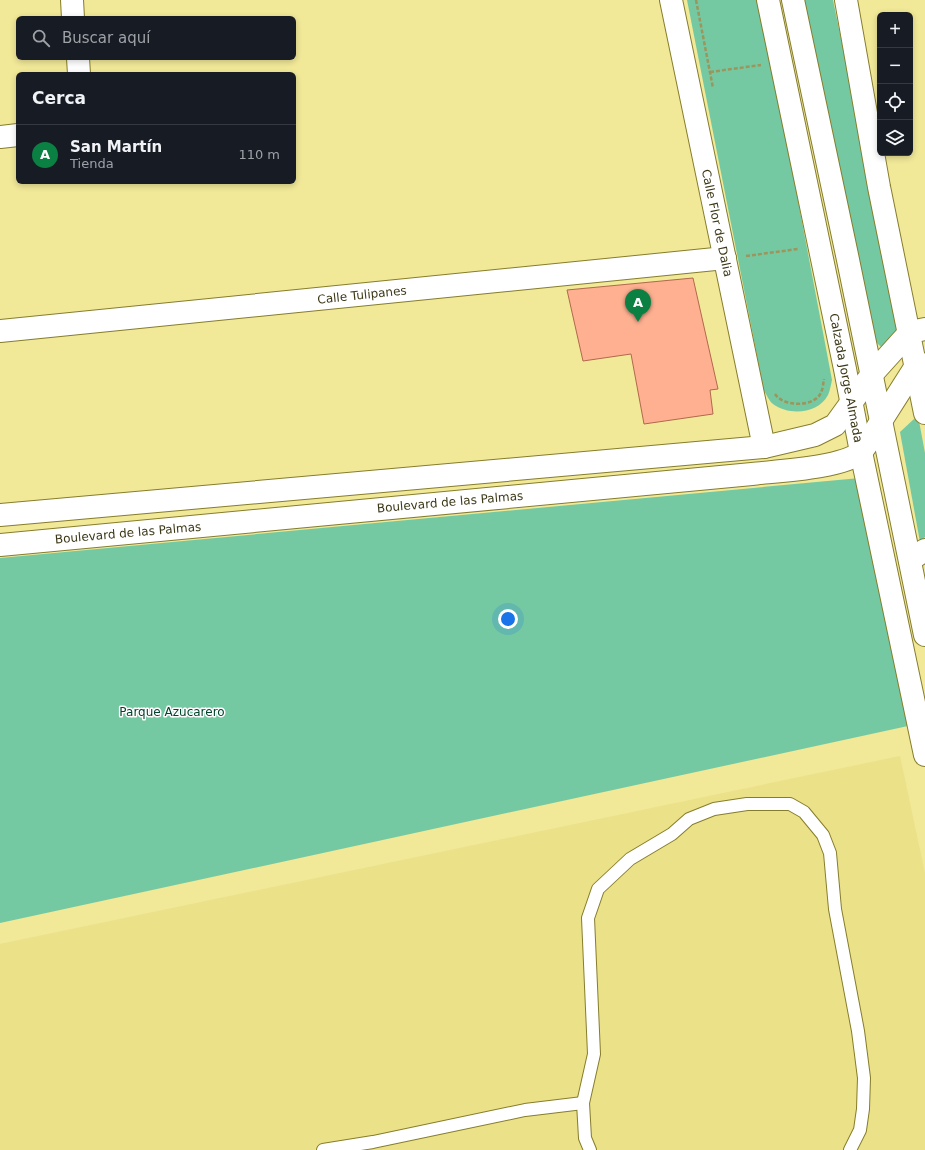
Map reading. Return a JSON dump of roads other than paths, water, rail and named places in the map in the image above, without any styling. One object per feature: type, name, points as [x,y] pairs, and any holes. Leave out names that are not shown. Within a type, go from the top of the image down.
[{"type":"street","points":[[72,0],[73,16]]},
{"type":"street","name":"Calle Flor de Dalia","points":[[671,0],[764,447]]},
{"type":"street","name":"Calzada Jorge Almada","points":[[768,0],[861,452],[920,706],[925,755]]},
{"type":"street","points":[[793,0],[882,421],[917,555],[925,635]]},
{"type":"street","points":[[846,0],[879,187],[917,331],[925,413]]},
{"type":"street","points":[[78,60],[79,72]]},
{"type":"street","points":[[0,137],[16,135]]},
{"type":"street","name":"Calle Tulipanes","points":[[0,331],[725,258]]},
{"type":"street","points":[[0,515],[764,447],[815,435],[835,425],[872,374],[917,331]]},
{"type":"street","name":"Boulevard de las Palmas","points":[[0,545],[826,466],[847,460],[861,452],[920,365]]},
{"type":"lane","points":[[590,1150],[585,1138],[583,1103],[594,1054],[588,918],[598,888],[630,858],[672,834],[689,820],[714,809],[746,804],[790,804],[804,812],[823,835],[830,852],[835,909],[858,1031],[864,1078],[863,1109],[860,1130],[850,1150]]},
{"type":"lane","points":[[323,1150],[373,1142],[525,1110],[583,1103]]},
{"type":"place","name":"San Martín","points":[[638,322]]},
{"type":"park label","name":"Parque Azucarero","points":[[172,712]]}]
